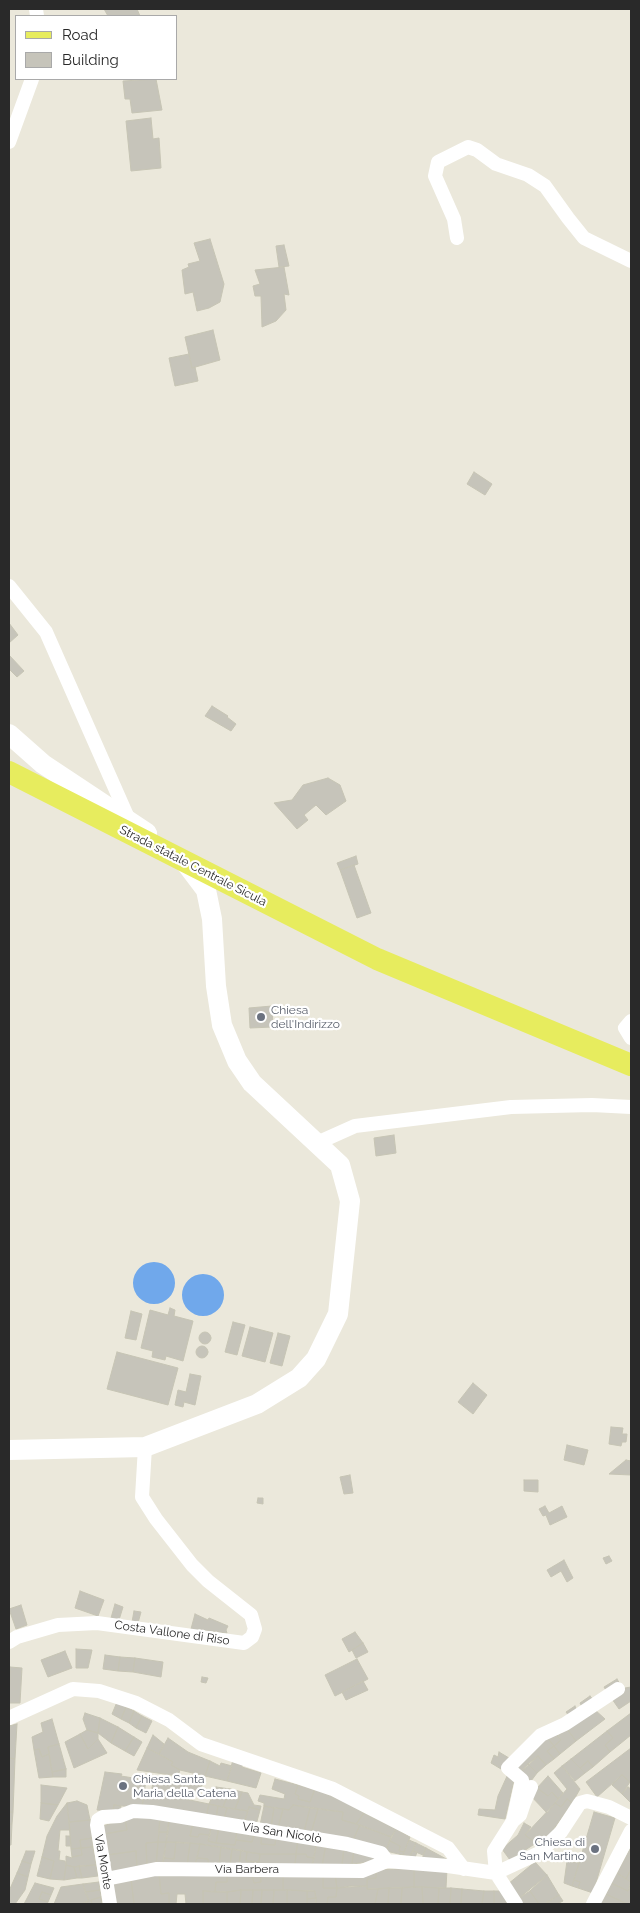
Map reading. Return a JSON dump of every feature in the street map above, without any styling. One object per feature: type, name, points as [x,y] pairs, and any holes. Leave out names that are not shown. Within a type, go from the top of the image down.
[{"type":"main road","points":[[9,734],[43,764],[172,850],[191,868],[206,890],[212,919],[216,986],[222,1025],[237,1061],[252,1083],[340,1165],[350,1201],[338,1314],[316,1359],[299,1378],[257,1404],[145,1447],[9,1450]]},
{"type":"main road","name":"Strada statale Centrale Sicula","points":[[9,772],[377,959],[631,1065]]},
{"type":"street","points":[[9,142],[32,80]]},
{"type":"street","points":[[457,238],[454,218],[435,176],[438,162],[468,147],[477,150],[496,164],[528,175],[545,186],[584,238],[631,261]]},
{"type":"street","points":[[9,586],[46,632],[130,821]]},
{"type":"street","points":[[631,1021],[625,1028],[631,1038]]},
{"type":"street","points":[[316,1143],[355,1126],[511,1107],[592,1105],[631,1107]]},
{"type":"street","name":"Costa Vallone di Riso","points":[[9,1642],[17,1637],[58,1625],[97,1623],[244,1642],[252,1637],[255,1629],[251,1615],[208,1581],[192,1565],[156,1519],[142,1497],[145,1447]]},
{"type":"street","points":[[9,1718],[73,1689],[100,1691],[136,1703],[169,1720],[200,1744],[333,1788],[448,1848],[464,1869]]},
{"type":"street","points":[[513,1821],[522,1780],[508,1768],[541,1735],[565,1724],[618,1689]]},
{"type":"street","points":[[516,1904],[496,1873],[494,1851],[513,1821],[520,1815],[532,1787]]},
{"type":"street","points":[[496,1873],[539,1854],[560,1832],[580,1803],[587,1800],[631,1818]]},
{"type":"street","name":"Via San Nicolò","points":[[98,1820],[103,1816],[120,1816],[133,1811],[152,1812],[347,1844],[381,1854],[387,1861],[496,1873]]},
{"type":"street","name":"Via Monte","points":[[98,1820],[97,1825],[110,1904]]},
{"type":"street","points":[[593,1904],[631,1831]]},
{"type":"street","name":"Via Barbera","points":[[106,1879],[156,1869],[362,1871],[387,1861]]},
{"type":"water","points":[[154,1262],[169,1268],[175,1283],[169,1298],[154,1304],[139,1298],[133,1283],[139,1268]]},
{"type":"water","points":[[203,1274],[218,1280],[224,1295],[218,1310],[203,1316],[188,1310],[182,1295],[188,1280]]},
{"type":"building","points":[[104,9],[137,9],[140,15],[107,15]]},
{"type":"building","points":[[156,80],[162,110],[132,113],[130,99],[125,99],[123,81]]},
{"type":"building","points":[[151,118],[153,139],[159,138],[161,168],[131,171],[126,121]]},
{"type":"building","points":[[210,239],[224,284],[220,302],[209,308],[197,311],[193,292],[185,294],[182,270],[189,267],[188,264],[200,261],[194,243]]},
{"type":"building","points":[[284,245],[289,266],[279,267],[276,246]]},
{"type":"building","points":[[284,267],[289,295],[284,294],[286,310],[276,321],[262,327],[261,296],[255,296],[253,286],[260,284],[255,270]]},
{"type":"building","points":[[213,330],[220,360],[192,368],[185,337]]},
{"type":"building","points":[[189,354],[192,368],[195,367],[198,381],[175,386],[169,358]]},
{"type":"building","points":[[474,472],[492,484],[485,495],[467,484]]},
{"type":"building","points":[[9,623],[18,635],[9,643]]},
{"type":"building","points":[[9,655],[24,671],[17,677],[9,669]]},
{"type":"building","points":[[212,706],[228,716],[236,724],[231,731],[205,716]]},
{"type":"building","points":[[328,778],[340,785],[346,801],[326,815],[316,805],[304,815],[308,820],[297,829],[274,803],[292,800],[303,785]]},
{"type":"building","points":[[356,856],[358,864],[340,870],[337,863]]},
{"type":"building","points":[[354,865],[371,913],[357,918],[340,870]]},
{"type":"building","name":"Chiesa dell'Indirizzo","points":[[272,1006],[273,1027],[250,1028],[249,1008]]},
{"type":"building","points":[[394,1135],[396,1153],[376,1156],[374,1138]]},
{"type":"building","points":[[170,1308],[175,1310],[174,1316],[193,1321],[183,1361],[166,1356],[165,1360],[152,1357],[153,1351],[141,1348],[150,1310],[168,1315]]},
{"type":"building","points":[[131,1311],[142,1314],[136,1340],[125,1338]]},
{"type":"building","points":[[233,1322],[245,1325],[237,1355],[225,1352]]},
{"type":"building","points":[[250,1327],[273,1333],[265,1362],[242,1356]]},
{"type":"building","points":[[203,1332],[207,1332],[211,1338],[207,1344],[203,1344],[199,1340],[199,1336]]},
{"type":"building","points":[[278,1333],[290,1336],[282,1366],[270,1363]]},
{"type":"building","points":[[200,1346],[204,1346],[208,1352],[204,1358],[200,1358],[196,1354],[196,1350]]},
{"type":"building","points":[[117,1352],[178,1368],[168,1405],[107,1389]]},
{"type":"building","points":[[190,1374],[201,1376],[195,1405],[184,1402],[183,1407],[175,1405],[178,1390],[186,1392]]},
{"type":"building","points":[[473,1383],[487,1395],[473,1414],[458,1402]]},
{"type":"building","points":[[611,1427],[623,1428],[622,1434],[627,1434],[626,1442],[622,1442],[621,1446],[609,1444]]},
{"type":"building","points":[[567,1445],[588,1450],[584,1465],[564,1460]]},
{"type":"building","points":[[626,1460],[631,1461],[631,1475],[609,1474]]},
{"type":"building","points":[[350,1475],[353,1493],[344,1494],[340,1477]]},
{"type":"building","points":[[524,1480],[538,1480],[538,1492],[524,1491]]},
{"type":"building","points":[[258,1498],[263,1498],[263,1504],[257,1503]]},
{"type":"building","points":[[545,1506],[549,1513],[562,1506],[567,1517],[550,1525],[546,1515],[543,1516],[539,1509]]},
{"type":"building","points":[[609,1556],[612,1561],[606,1564],[603,1558]]},
{"type":"building","points":[[564,1560],[573,1578],[567,1582],[561,1571],[551,1577],[547,1570]]},
{"type":"building","points":[[80,1591],[104,1600],[98,1616],[75,1608]]},
{"type":"building","points":[[115,1604],[123,1607],[119,1620],[111,1618]]},
{"type":"building","points":[[21,1605],[27,1625],[16,1629],[9,1609]]},
{"type":"building","points":[[134,1611],[141,1612],[138,1623],[132,1622]]},
{"type":"building","points":[[195,1614],[228,1626],[227,1633],[191,1629]]},
{"type":"building","points":[[355,1632],[363,1643],[349,1652],[342,1639]]},
{"type":"building","points":[[363,1643],[368,1652],[356,1658],[352,1650]]},
{"type":"building","points":[[76,1649],[92,1650],[88,1668],[76,1668]]},
{"type":"building","points":[[65,1651],[72,1668],[48,1677],[41,1660]]},
{"type":"building","points":[[105,1655],[120,1657],[118,1671],[103,1669]]},
{"type":"building","points":[[120,1657],[135,1658],[133,1672],[118,1671]]},
{"type":"building","points":[[135,1658],[163,1662],[161,1677],[133,1672]]},
{"type":"building","points":[[357,1659],[368,1679],[335,1696],[325,1675]]},
{"type":"building","points":[[10,1667],[22,1668],[20,1703],[9,1703]]},
{"type":"building","points":[[202,1677],[208,1678],[206,1683],[201,1682]]},
{"type":"building","points":[[617,1679],[620,1684],[607,1692],[604,1687]]},
{"type":"building","points":[[363,1681],[368,1690],[346,1700],[342,1692]]},
{"type":"building","points":[[631,1687],[631,1701],[619,1709],[612,1699],[625,1688]]},
{"type":"building","points":[[590,1696],[594,1701],[583,1709],[580,1703]]},
{"type":"building","points":[[117,1702],[126,1707],[121,1719],[112,1714]]},
{"type":"building","points":[[575,1706],[577,1711],[569,1716],[566,1712]]},
{"type":"building","points":[[126,1707],[134,1711],[129,1723],[121,1719]]},
{"type":"building","points":[[594,1709],[605,1719],[576,1741],[567,1729]]},
{"type":"building","points":[[134,1711],[142,1716],[136,1728],[129,1723]]},
{"type":"building","points":[[85,1713],[100,1718],[98,1733],[87,1730],[83,1719]]},
{"type":"building","points":[[631,1713],[631,1735],[610,1752],[605,1745],[613,1738],[607,1731]]},
{"type":"building","points":[[142,1716],[152,1721],[146,1733],[136,1728]]},
{"type":"building","points":[[100,1718],[118,1727],[111,1743],[98,1733]]},
{"type":"building","points":[[52,1719],[59,1744],[48,1747],[49,1754],[42,1757],[39,1749],[34,1750],[32,1737],[43,1732],[41,1723]]},
{"type":"building","points":[[17,1724],[15,1759],[9,1758],[9,1726]]},
{"type":"building","points":[[118,1727],[134,1737],[125,1751],[111,1743]]},
{"type":"building","points":[[567,1729],[576,1741],[560,1754],[554,1746],[561,1740],[557,1736]]},
{"type":"building","points":[[87,1730],[98,1733],[98,1739],[88,1749],[80,1734]]},
{"type":"building","points":[[554,1731],[561,1740],[554,1746],[546,1736]]},
{"type":"building","points":[[607,1731],[613,1738],[605,1745],[610,1752],[593,1767],[588,1761],[580,1768],[571,1759]]},
{"type":"building","points":[[80,1734],[88,1749],[98,1739],[107,1753],[74,1768],[65,1742]]},
{"type":"building","points":[[153,1735],[164,1744],[159,1754],[147,1748]]},
{"type":"building","points":[[546,1736],[554,1746],[547,1751],[554,1759],[546,1765],[538,1756],[520,1773],[513,1767]]},
{"type":"building","points":[[134,1737],[142,1742],[134,1756],[125,1751]]},
{"type":"building","points":[[168,1738],[188,1752],[210,1761],[205,1776],[180,1770],[171,1765],[173,1762],[159,1754]]},
{"type":"building","points":[[59,1744],[66,1769],[52,1772],[48,1747]]},
{"type":"building","points":[[554,1746],[560,1754],[554,1759],[547,1751]]},
{"type":"building","points":[[147,1748],[173,1762],[171,1765],[180,1770],[178,1776],[137,1770]]},
{"type":"building","points":[[631,1748],[631,1781],[622,1775],[597,1797],[586,1782]]},
{"type":"building","points":[[39,1749],[42,1757],[49,1754],[53,1777],[39,1778],[34,1750]]},
{"type":"building","points":[[499,1752],[509,1758],[501,1769],[491,1763],[494,1755],[498,1757]]},
{"type":"building","points":[[538,1756],[546,1765],[537,1773],[528,1764]]},
{"type":"building","points":[[9,1758],[15,1759],[13,1812],[9,1812]]},
{"type":"building","points":[[571,1759],[585,1773],[575,1781],[562,1766]]},
{"type":"building","points":[[233,1760],[242,1764],[242,1767],[261,1773],[256,1788],[227,1781]]},
{"type":"building","points":[[210,1761],[220,1766],[221,1763],[232,1766],[227,1781],[205,1776]]},
{"type":"building","points":[[588,1761],[593,1767],[585,1773],[580,1768]]},
{"type":"building","points":[[528,1764],[537,1773],[531,1781],[520,1773]]},
{"type":"building","points":[[562,1766],[580,1789],[572,1803],[567,1799],[561,1807],[555,1803],[567,1789],[554,1773]]},
{"type":"building","points":[[66,1769],[66,1777],[53,1777],[52,1772]]},
{"type":"building","name":"Chiesa Santa Maria della Catena","points":[[105,1772],[146,1780],[142,1808],[114,1805],[113,1811],[97,1810]]},
{"type":"building","points":[[508,1774],[514,1780],[505,1819],[478,1815],[479,1809],[495,1810],[498,1796]]},
{"type":"building","points":[[622,1775],[630,1782],[622,1794],[612,1785]]},
{"type":"building","points":[[548,1776],[563,1793],[558,1799],[552,1792],[548,1796],[537,1788]]},
{"type":"building","points":[[154,1779],[202,1785],[200,1793],[185,1790],[184,1798],[151,1792]]},
{"type":"building","points":[[275,1779],[298,1785],[295,1794],[299,1796],[298,1799],[310,1802],[315,1789],[348,1803],[364,1813],[356,1824],[342,1820],[343,1812],[293,1805],[289,1810],[264,1806],[264,1803],[258,1801],[260,1795],[284,1799],[285,1794],[272,1789]]},
{"type":"building","points":[[41,1785],[67,1788],[58,1805],[41,1803]]},
{"type":"building","points":[[298,1785],[315,1789],[310,1802],[298,1799],[299,1796],[295,1794]]},
{"type":"building","points":[[216,1787],[230,1789],[223,1807],[209,1804]]},
{"type":"building","points":[[628,1787],[631,1789],[631,1803],[622,1794]]},
{"type":"building","points":[[537,1788],[548,1796],[552,1792],[558,1799],[547,1813],[530,1795]]},
{"type":"building","points":[[230,1789],[242,1792],[235,1809],[223,1807]]},
{"type":"building","points":[[144,1792],[209,1804],[206,1817],[142,1806]]},
{"type":"building","points":[[242,1792],[248,1793],[254,1805],[261,1806],[260,1810],[249,1807],[248,1811],[235,1809]]},
{"type":"building","points":[[567,1799],[572,1803],[551,1833],[536,1843],[525,1835],[555,1803],[561,1807]]},
{"type":"building","points":[[77,1801],[87,1805],[90,1820],[69,1822],[67,1803]]},
{"type":"building","points":[[41,1803],[58,1805],[49,1821],[40,1819]]},
{"type":"building","points":[[67,1803],[70,1830],[60,1830],[58,1851],[60,1851],[59,1860],[65,1861],[66,1865],[64,1880],[50,1879],[54,1861],[42,1857],[47,1836],[57,1816]]},
{"type":"building","points":[[209,1804],[218,1806],[216,1818],[206,1817]]},
{"type":"building","points":[[114,1805],[121,1806],[120,1812],[113,1811]]},
{"type":"building","points":[[293,1805],[310,1808],[304,1832],[278,1828],[283,1809],[289,1810]]},
{"type":"building","points":[[218,1806],[227,1808],[224,1819],[216,1818]]},
{"type":"building","points":[[264,1806],[274,1808],[271,1827],[260,1825]]},
{"type":"building","points":[[249,1807],[260,1810],[256,1825],[244,1823]]},
{"type":"building","points":[[227,1808],[248,1811],[244,1823],[224,1819]]},
{"type":"building","points":[[274,1808],[283,1809],[278,1828],[271,1827]]},
{"type":"building","points":[[310,1808],[318,1809],[311,1833],[304,1832]]},
{"type":"building","points":[[318,1809],[343,1812],[342,1820],[360,1825],[353,1840],[311,1833]]},
{"type":"building","points":[[9,1812],[13,1812],[12,1824],[9,1824]]},
{"type":"building","name":"Chiesa di San Martino","points":[[594,1812],[615,1818],[593,1893],[578,1888],[580,1882],[574,1880]]},
{"type":"building","points":[[364,1813],[396,1829],[391,1837],[356,1824]]},
{"type":"building","points":[[137,1815],[160,1817],[158,1842],[146,1843],[147,1867],[137,1869],[136,1851],[107,1855],[104,1834],[127,1830],[125,1819]]},
{"type":"building","points":[[160,1817],[169,1819],[168,1832],[159,1832]]},
{"type":"building","points":[[125,1819],[127,1830],[104,1834],[103,1826]]},
{"type":"building","points":[[169,1819],[193,1823],[190,1836],[198,1837],[199,1834],[210,1835],[208,1841],[216,1843],[235,1845],[236,1840],[252,1842],[254,1833],[262,1834],[261,1844],[275,1845],[276,1836],[298,1839],[296,1854],[260,1854],[200,1844],[166,1842]]},
{"type":"building","points":[[90,1820],[92,1838],[80,1840],[81,1848],[71,1849],[69,1822]]},
{"type":"building","points":[[193,1823],[211,1826],[210,1835],[199,1834],[198,1837],[190,1836]]},
{"type":"building","points":[[524,1823],[531,1827],[525,1835],[536,1843],[510,1860],[502,1849],[518,1835]]},
{"type":"building","points":[[9,1824],[12,1824],[11,1845],[9,1845]]},
{"type":"building","points":[[360,1825],[391,1837],[386,1851],[353,1840]]},
{"type":"building","points":[[211,1826],[219,1827],[216,1843],[208,1841]]},
{"type":"building","points":[[219,1827],[237,1830],[235,1845],[216,1843]]},
{"type":"building","points":[[396,1829],[410,1837],[404,1852],[399,1851],[400,1846],[390,1841]]},
{"type":"building","points":[[237,1830],[254,1833],[252,1842],[236,1840]]},
{"type":"building","points":[[159,1832],[168,1832],[166,1842],[158,1842]]},
{"type":"building","points":[[262,1834],[276,1836],[275,1845],[261,1844]]},
{"type":"building","points":[[66,1836],[70,1836],[71,1846],[66,1846]]},
{"type":"building","points":[[92,1838],[93,1847],[81,1848],[80,1840]]},
{"type":"building","points":[[298,1839],[317,1842],[314,1858],[307,1857],[306,1854],[296,1854]]},
{"type":"building","points":[[409,1840],[416,1843],[410,1856],[403,1855]]},
{"type":"building","points":[[390,1841],[400,1846],[399,1851],[404,1852],[403,1855],[386,1851]]},
{"type":"building","points":[[158,1842],[166,1842],[162,1866],[156,1866]]},
{"type":"building","points":[[158,1842],[156,1866],[147,1867],[146,1843]]},
{"type":"building","points":[[166,1842],[176,1842],[174,1859],[164,1858]]},
{"type":"building","points":[[176,1842],[190,1843],[187,1866],[162,1866],[164,1858],[174,1859]]},
{"type":"building","points":[[317,1842],[326,1844],[322,1866],[312,1865]]},
{"type":"building","points":[[190,1843],[200,1844],[195,1866],[187,1866]]},
{"type":"building","points":[[416,1843],[426,1848],[423,1855],[413,1851]]},
{"type":"building","points":[[200,1844],[221,1847],[219,1865],[208,1865],[208,1859],[197,1858]]},
{"type":"building","points":[[326,1844],[344,1848],[342,1865],[322,1866]]},
{"type":"building","points":[[93,1847],[96,1865],[74,1867],[66,1865],[66,1856],[72,1858],[82,1855],[81,1848]]},
{"type":"building","points":[[221,1847],[232,1849],[230,1865],[219,1865]]},
{"type":"building","points":[[631,1847],[631,1869],[626,1879],[617,1873]]},
{"type":"building","points":[[81,1848],[82,1855],[72,1857],[71,1849]]},
{"type":"building","points":[[344,1848],[354,1850],[352,1864],[342,1865]]},
{"type":"building","points":[[426,1848],[450,1861],[422,1859]]},
{"type":"building","points":[[232,1849],[241,1850],[239,1865],[230,1865]]},
{"type":"building","points":[[241,1850],[247,1852],[246,1861],[259,1862],[260,1854],[296,1854],[295,1865],[239,1865]]},
{"type":"building","points":[[354,1850],[377,1857],[375,1861],[352,1864]]},
{"type":"building","points":[[26,1851],[35,1851],[31,1864],[22,1861]]},
{"type":"building","points":[[136,1851],[137,1869],[110,1874],[107,1855]]},
{"type":"building","points":[[413,1851],[417,1852],[415,1858],[410,1856]]},
{"type":"building","points":[[247,1852],[260,1854],[259,1862],[246,1861]]},
{"type":"building","points":[[296,1854],[306,1854],[307,1857],[314,1858],[312,1865],[295,1865]]},
{"type":"building","points":[[42,1857],[54,1861],[50,1879],[37,1876]]},
{"type":"building","points":[[197,1858],[208,1859],[208,1865],[195,1866]]},
{"type":"building","points":[[22,1861],[31,1864],[28,1877],[17,1873]]},
{"type":"building","points":[[567,1861],[579,1863],[572,1886],[564,1883]]},
{"type":"building","points":[[535,1862],[547,1875],[518,1899],[508,1884]]},
{"type":"building","points":[[66,1865],[74,1867],[77,1878],[64,1880]]},
{"type":"building","points":[[96,1865],[98,1876],[82,1878],[79,1866]]},
{"type":"building","points":[[79,1866],[82,1878],[77,1878],[74,1867]]},
{"type":"building","points":[[414,1868],[414,1887],[367,1889],[367,1879],[376,1878],[376,1870]]},
{"type":"building","points":[[414,1868],[447,1869],[446,1888],[414,1887]]},
{"type":"building","points":[[631,1869],[631,1882],[626,1879]]},
{"type":"building","points":[[376,1870],[376,1878],[367,1879],[367,1886],[337,1888],[335,1874]]},
{"type":"building","points":[[17,1873],[28,1877],[25,1890],[15,1904],[9,1904],[9,1891]]},
{"type":"building","points":[[617,1873],[631,1882],[628,1891],[611,1883]]},
{"type":"building","points":[[159,1874],[227,1875],[227,1882],[216,1882],[215,1892],[203,1891],[203,1904],[186,1904],[185,1894],[177,1894],[176,1904],[169,1904],[169,1893],[161,1894]]},
{"type":"building","points":[[159,1874],[161,1894],[169,1893],[169,1904],[134,1904],[131,1879]]},
{"type":"building","points":[[323,1874],[335,1874],[337,1888],[323,1888]]},
{"type":"building","points":[[323,1874],[323,1888],[337,1888],[336,1897],[328,1897],[327,1904],[316,1904],[315,1891],[283,1890],[283,1875]]},
{"type":"building","points":[[227,1875],[252,1875],[254,1883],[261,1882],[260,1875],[283,1875],[283,1890],[215,1892],[216,1882],[227,1882]]},
{"type":"building","points":[[252,1875],[260,1875],[261,1882],[254,1883]]},
{"type":"building","points":[[547,1875],[559,1895],[545,1904],[539,1904],[530,1891]]},
{"type":"building","points":[[131,1879],[134,1904],[115,1904],[112,1882]]},
{"type":"building","points":[[574,1880],[580,1882],[578,1888],[572,1886]]},
{"type":"building","points":[[99,1882],[100,1890],[85,1892],[83,1884]]},
{"type":"building","points":[[35,1883],[54,1888],[51,1895],[42,1892],[39,1899],[48,1902],[47,1904],[24,1904]]},
{"type":"building","points":[[611,1883],[628,1891],[631,1885],[631,1904],[606,1894]]},
{"type":"building","points":[[83,1884],[89,1901],[81,1904],[54,1904],[61,1887]]},
{"type":"building","points":[[367,1886],[367,1889],[378,1889],[375,1904],[327,1904],[328,1897],[336,1897],[337,1888]]},
{"type":"building","points":[[422,1887],[423,1904],[401,1904],[402,1888]]},
{"type":"building","points":[[422,1887],[439,1888],[438,1904],[423,1904]]},
{"type":"building","points":[[389,1888],[388,1904],[375,1904],[378,1889]]},
{"type":"building","points":[[389,1888],[402,1888],[401,1904],[388,1904]]},
{"type":"building","points":[[439,1888],[451,1888],[450,1904],[438,1904]]},
{"type":"building","points":[[451,1888],[462,1889],[461,1904],[450,1904]]},
{"type":"building","points":[[462,1889],[484,1891],[482,1904],[461,1904]]},
{"type":"building","points":[[100,1890],[101,1897],[91,1900],[92,1904],[83,1904],[89,1901],[85,1892]]},
{"type":"building","points":[[241,1890],[240,1904],[227,1904],[227,1892]]},
{"type":"building","points":[[241,1890],[253,1890],[252,1904],[240,1904]]},
{"type":"building","points":[[253,1890],[262,1890],[261,1904],[252,1904]]},
{"type":"building","points":[[262,1890],[274,1890],[273,1904],[261,1904]]},
{"type":"building","points":[[274,1890],[287,1890],[287,1904],[273,1904]]},
{"type":"building","points":[[287,1890],[307,1891],[307,1904],[287,1904]]},
{"type":"building","points":[[203,1891],[227,1892],[227,1904],[203,1904]]},
{"type":"building","points":[[307,1891],[315,1891],[316,1898],[307,1899]]},
{"type":"building","points":[[484,1891],[494,1891],[494,1904],[482,1904]]},
{"type":"building","points":[[494,1891],[502,1891],[507,1904],[494,1904]]},
{"type":"building","points":[[530,1891],[539,1904],[521,1904],[518,1899]]},
{"type":"building","points":[[42,1892],[51,1895],[48,1902],[39,1899]]},
{"type":"building","points":[[606,1894],[627,1904],[600,1904]]},
{"type":"building","points":[[559,1895],[563,1901],[557,1904],[548,1904],[547,1902]]},
{"type":"building","points":[[101,1897],[102,1904],[92,1904],[91,1900]]},
{"type":"building","points":[[316,1898],[316,1904],[307,1904],[307,1899]]},
{"type":"place","name":"Chiesa dell'Indirizzo","points":[[261,1017]]},
{"type":"place","name":"Chiesa Santa Maria della Catena","points":[[123,1786]]},
{"type":"place","name":"Chiesa di San Martino","points":[[595,1849]]}]
